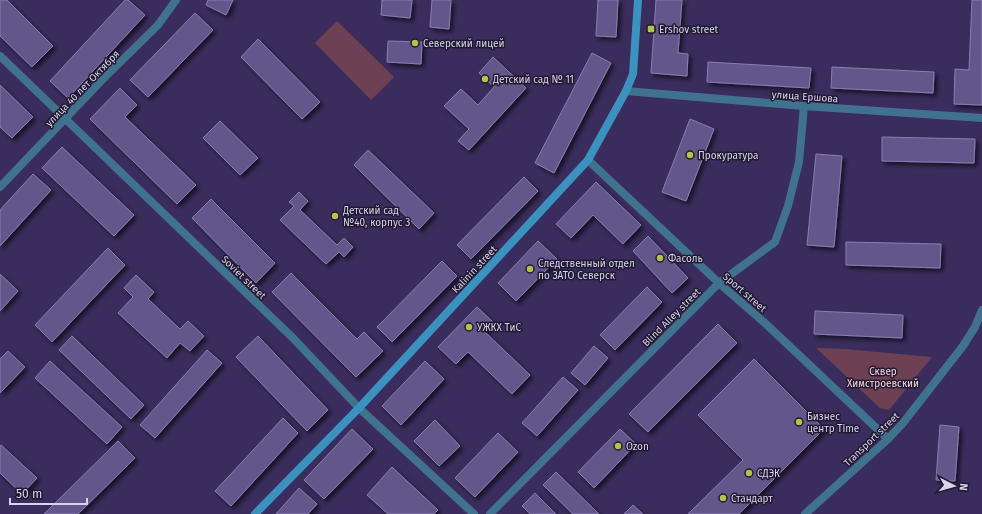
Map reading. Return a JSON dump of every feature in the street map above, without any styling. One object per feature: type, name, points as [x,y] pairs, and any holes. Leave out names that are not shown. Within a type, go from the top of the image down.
[{"type":"main road","name":"Kalinin street","points":[[255,514],[359,408],[588,160],[626,91],[633,74],[638,0]]},
{"type":"street","name":"улица 40 лет Октября","points":[[0,187],[101,81],[158,25],[176,0]]},
{"type":"street","name":"Soviet street","points":[[0,56],[293,338],[359,408],[474,514]]},
{"type":"street","name":"улица Ершова","points":[[626,91],[804,106],[982,118]]},
{"type":"street","name":"Blind Alley street","points":[[490,514],[719,283],[775,242],[788,206],[799,162],[804,106]]},
{"type":"street","name":"Sport street","points":[[588,160],[888,439]]},
{"type":"street","name":"Transport street","points":[[805,514],[888,439],[907,418],[963,346],[975,327],[982,310]]},
{"type":"green space","points":[[337,21],[394,77],[371,100],[315,43]]},
{"type":"green space","name":"Сквер Химстроевский","points":[[816,348],[845,349],[932,357],[889,410],[880,408]]},
{"type":"building","points":[[0,0],[7,0],[53,46],[32,67],[0,36]]},
{"type":"building","points":[[125,0],[128,0],[145,15],[68,98],[50,81]]},
{"type":"building","points":[[208,0],[233,0],[226,15],[206,5]]},
{"type":"building","points":[[382,0],[412,0],[410,18],[381,15]]},
{"type":"building","points":[[432,0],[451,0],[449,29],[430,27]]},
{"type":"building","points":[[598,0],[618,0],[616,37],[596,36]]},
{"type":"building","points":[[656,0],[682,0],[678,53],[688,54],[687,76],[651,73]]},
{"type":"building","points":[[972,0],[982,0],[982,105],[954,104],[955,69],[969,70]]},
{"type":"building","points":[[195,13],[213,30],[148,97],[130,80]]},
{"type":"building","points":[[258,39],[320,102],[302,119],[241,57]]},
{"type":"building","points":[[388,41],[422,42],[421,64],[387,62]]},
{"type":"building","points":[[592,53],[611,63],[554,173],[535,163]]},
{"type":"building","points":[[493,57],[526,88],[469,150],[458,141],[469,129],[444,106],[461,89],[478,105],[494,87],[479,73]]},
{"type":"building","points":[[708,62],[811,68],[809,88],[707,82]]},
{"type":"building","points":[[832,67],[934,72],[933,93],[831,88]]},
{"type":"building","points":[[0,85],[33,117],[12,138],[0,127]]},
{"type":"building","points":[[120,88],[137,105],[125,117],[196,185],[177,204],[90,119]]},
{"type":"building","points":[[690,119],[714,129],[686,201],[662,192]]},
{"type":"building","points":[[220,121],[258,158],[240,175],[203,138]]},
{"type":"building","points":[[882,137],[975,139],[974,163],[882,161]]},
{"type":"building","points":[[62,147],[134,215],[114,236],[42,168]]},
{"type":"building","points":[[368,150],[434,213],[419,229],[354,165]]},
{"type":"building","points":[[816,154],[842,156],[834,247],[807,245]]},
{"type":"building","points":[[33,174],[51,190],[0,246],[0,210]]},
{"type":"building","points":[[524,177],[538,191],[471,259],[457,245]]},
{"type":"building","points":[[596,182],[641,225],[623,244],[593,215],[571,238],[556,224]]},
{"type":"building","points":[[299,192],[308,201],[300,210],[337,245],[344,238],[353,247],[344,257],[339,252],[326,264],[280,220],[294,206],[289,202]]},
{"type":"building","points":[[211,199],[275,263],[256,283],[192,218]]},
{"type":"building","points":[[648,236],[688,278],[672,293],[633,251]]},
{"type":"building","points":[[538,241],[557,259],[516,301],[498,283]]},
{"type":"building","points":[[846,242],[941,244],[940,268],[846,265]]},
{"type":"building","points":[[108,248],[125,265],[52,342],[35,325]]},
{"type":"building","points":[[442,261],[457,276],[392,342],[377,327]]},
{"type":"building","points":[[291,273],[357,339],[364,332],[383,351],[356,377],[272,292]]},
{"type":"building","points":[[0,274],[18,291],[0,311]]},
{"type":"building","points":[[136,275],[154,292],[148,299],[180,329],[188,321],[204,336],[190,351],[180,343],[167,358],[118,313],[133,297],[124,288]]},
{"type":"building","points":[[647,287],[662,302],[615,350],[600,335]]},
{"type":"building","points":[[477,307],[494,323],[485,332],[530,375],[512,394],[468,352],[456,364],[438,347]]},
{"type":"building","points":[[815,311],[903,315],[902,338],[814,334]]},
{"type":"building","points":[[718,324],[737,343],[648,432],[629,414]]},
{"type":"building","points":[[72,336],[144,405],[131,419],[59,350]]},
{"type":"building","points":[[258,336],[328,410],[307,431],[236,357]]},
{"type":"building","points":[[594,346],[608,358],[585,385],[571,373]]},
{"type":"building","points":[[207,350],[222,363],[155,438],[140,425]]},
{"type":"building","points":[[8,351],[25,367],[0,393],[0,359]]},
{"type":"building","points":[[754,359],[824,429],[739,514],[688,514],[743,460],[698,415]]},
{"type":"building","points":[[50,361],[122,427],[107,444],[35,378]]},
{"type":"building","points":[[425,361],[444,379],[401,425],[382,406]]},
{"type":"building","points":[[563,377],[578,390],[537,436],[522,423]]},
{"type":"building","points":[[283,418],[298,433],[231,506],[215,491]]},
{"type":"building","points":[[435,420],[460,446],[439,466],[414,441]]},
{"type":"building","points":[[940,425],[959,427],[955,481],[936,480]]},
{"type":"building","points":[[352,429],[373,449],[324,499],[304,480]]},
{"type":"building","points":[[620,429],[636,444],[594,488],[578,472]]},
{"type":"building","points":[[498,433],[518,452],[475,497],[455,478]]},
{"type":"building","points":[[118,441],[135,458],[78,514],[44,514]]},
{"type":"building","points":[[1,445],[37,478],[22,494],[0,473]]},
{"type":"building","points":[[392,467],[438,510],[434,514],[388,514],[367,495]]},
{"type":"building","points":[[556,472],[599,514],[573,514],[543,485]]},
{"type":"building","points":[[299,488],[317,504],[308,514],[276,514]]},
{"type":"building","points":[[535,493],[556,514],[530,514],[522,506]]},
{"type":"building","points":[[633,505],[643,514],[624,514]]},
{"type":"place","name":"Ershov street","points":[[651,29]]},
{"type":"place","name":"Северский лицей","points":[[415,43]]},
{"type":"place","name":"Детский сад № 11","points":[[485,79]]},
{"type":"place","name":"Прокуратура","points":[[690,155]]},
{"type":"place","name":"Детский сад №40, корпус 3","points":[[335,216]]},
{"type":"place","name":"Фасоль","points":[[660,258]]},
{"type":"place","name":"Следственный отдел по ЗАТО Северск","points":[[530,269]]},
{"type":"place","name":"УЖКХ ТиС","points":[[469,327]]},
{"type":"place","name":"Бизнес центр Time","points":[[799,422]]},
{"type":"place","name":"Ozon","points":[[618,446]]},
{"type":"place","name":"СДЭК","points":[[749,473]]},
{"type":"place","name":"Стандарт","points":[[723,498]]}]
